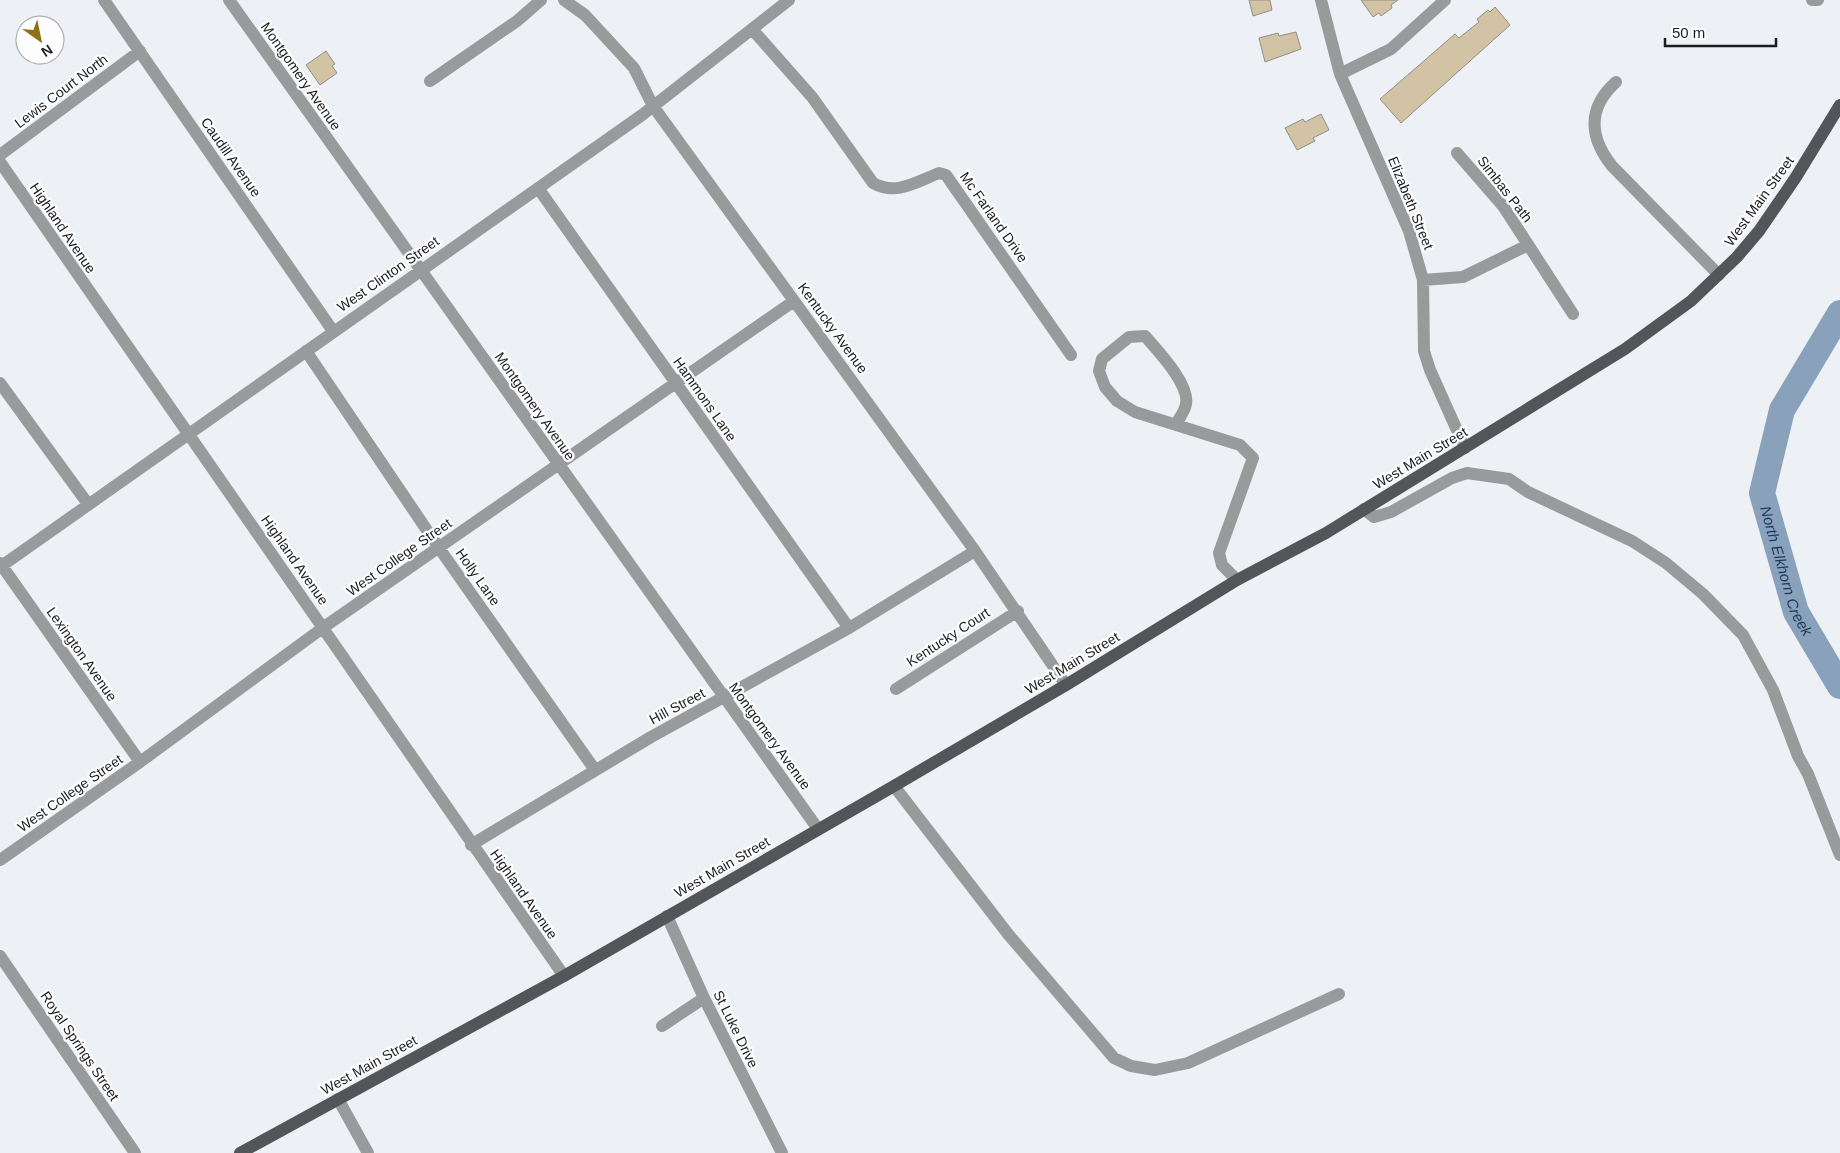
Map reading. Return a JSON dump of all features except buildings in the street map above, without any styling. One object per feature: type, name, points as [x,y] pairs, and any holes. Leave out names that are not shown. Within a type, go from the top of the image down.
[{"type":"main road","name":"West Main Street","points":[[240,1153],[564,976],[894,786],[1066,685],[1237,580],[1326,533],[1625,349],[1661,324],[1719,276],[1737,257],[1767,220],[1840,105]]},
{"type":"street","name":"Caudill Avenue","points":[[104,0],[333,331]]},
{"type":"street","name":"Montgomery Avenue","points":[[229,0],[818,829]]},
{"type":"street","points":[[430,81],[518,21],[541,0]]},
{"type":"street","name":"Kentucky Avenue","points":[[564,0],[585,15],[634,68],[653,106],[1018,611],[1066,685]]},
{"type":"street","name":"West Clinton Street","points":[[1,565],[653,106],[789,0]]},
{"type":"street","name":"Elizabeth Street","points":[[1321,0],[1340,74],[1409,231],[1423,280],[1424,351],[1430,370],[1465,448]]},
{"type":"street","points":[[1340,74],[1391,49],[1445,0]]},
{"type":"street","points":[[1812,0],[1818,0]]},
{"type":"street","name":"Mc Farland Drive","points":[[752,29],[812,97],[873,183],[883,189],[895,190],[939,173],[946,175],[1071,355]]},
{"type":"street","name":"Lewis Court North","points":[[0,155],[140,51]]},
{"type":"street","points":[[1616,82],[1606,91],[1594,117],[1594,133],[1599,146],[1612,166],[1719,276]]},
{"type":"street","name":"Simbas Path","points":[[1457,153],[1503,206],[1573,314]]},
{"type":"street","name":"Highland Avenue","points":[[0,162],[187,434],[324,627],[471,845],[564,976]]},
{"type":"street","name":"Hammons Lane","points":[[538,188],[849,628]]},
{"type":"street","name":"Simbas Path","points":[[1423,280],[1463,277],[1528,245]]},
{"type":"street","name":"West College Street","points":[[0,860],[140,762],[324,627],[794,300]]},
{"type":"street","points":[[1176,425],[1186,404],[1186,391],[1167,362],[1145,336],[1129,337],[1102,359],[1099,371],[1105,387],[1117,401],[1135,412],[1176,425],[1240,445],[1253,458],[1219,553],[1222,565],[1237,580]]},
{"type":"street","name":"Holly Lane","points":[[306,351],[439,548],[595,770]]},
{"type":"street","points":[[0,383],[88,504]]},
{"type":"street","points":[[1364,509],[1374,517],[1391,512],[1452,478],[1467,473],[1509,480],[1528,492],[1632,541],[1666,563],[1704,594],[1743,635],[1773,690],[1798,756],[1808,774],[1840,855]]},
{"type":"street","name":"Hill Street","points":[[471,845],[595,770],[849,628],[975,551]]},
{"type":"street","name":"Lexington Avenue","points":[[1,565],[140,762]]},
{"type":"street","name":"Kentucky Court","points":[[896,689],[1018,611]]},
{"type":"street","points":[[894,786],[1008,934],[1114,1058],[1131,1066],[1154,1070],[1188,1063],[1339,994]]},
{"type":"street","name":"St Luke Drive","points":[[667,916],[704,998],[782,1153]]},
{"type":"street","name":"Royal Springs Street","points":[[0,956],[135,1153]]},
{"type":"street","points":[[662,1026],[704,998]]},
{"type":"street","points":[[338,1100],[368,1153]]},
{"type":"waterway","name":"North Elkhorn Creek","points":[[1840,313],[1782,410],[1762,493],[1796,612],[1840,686]]}]
